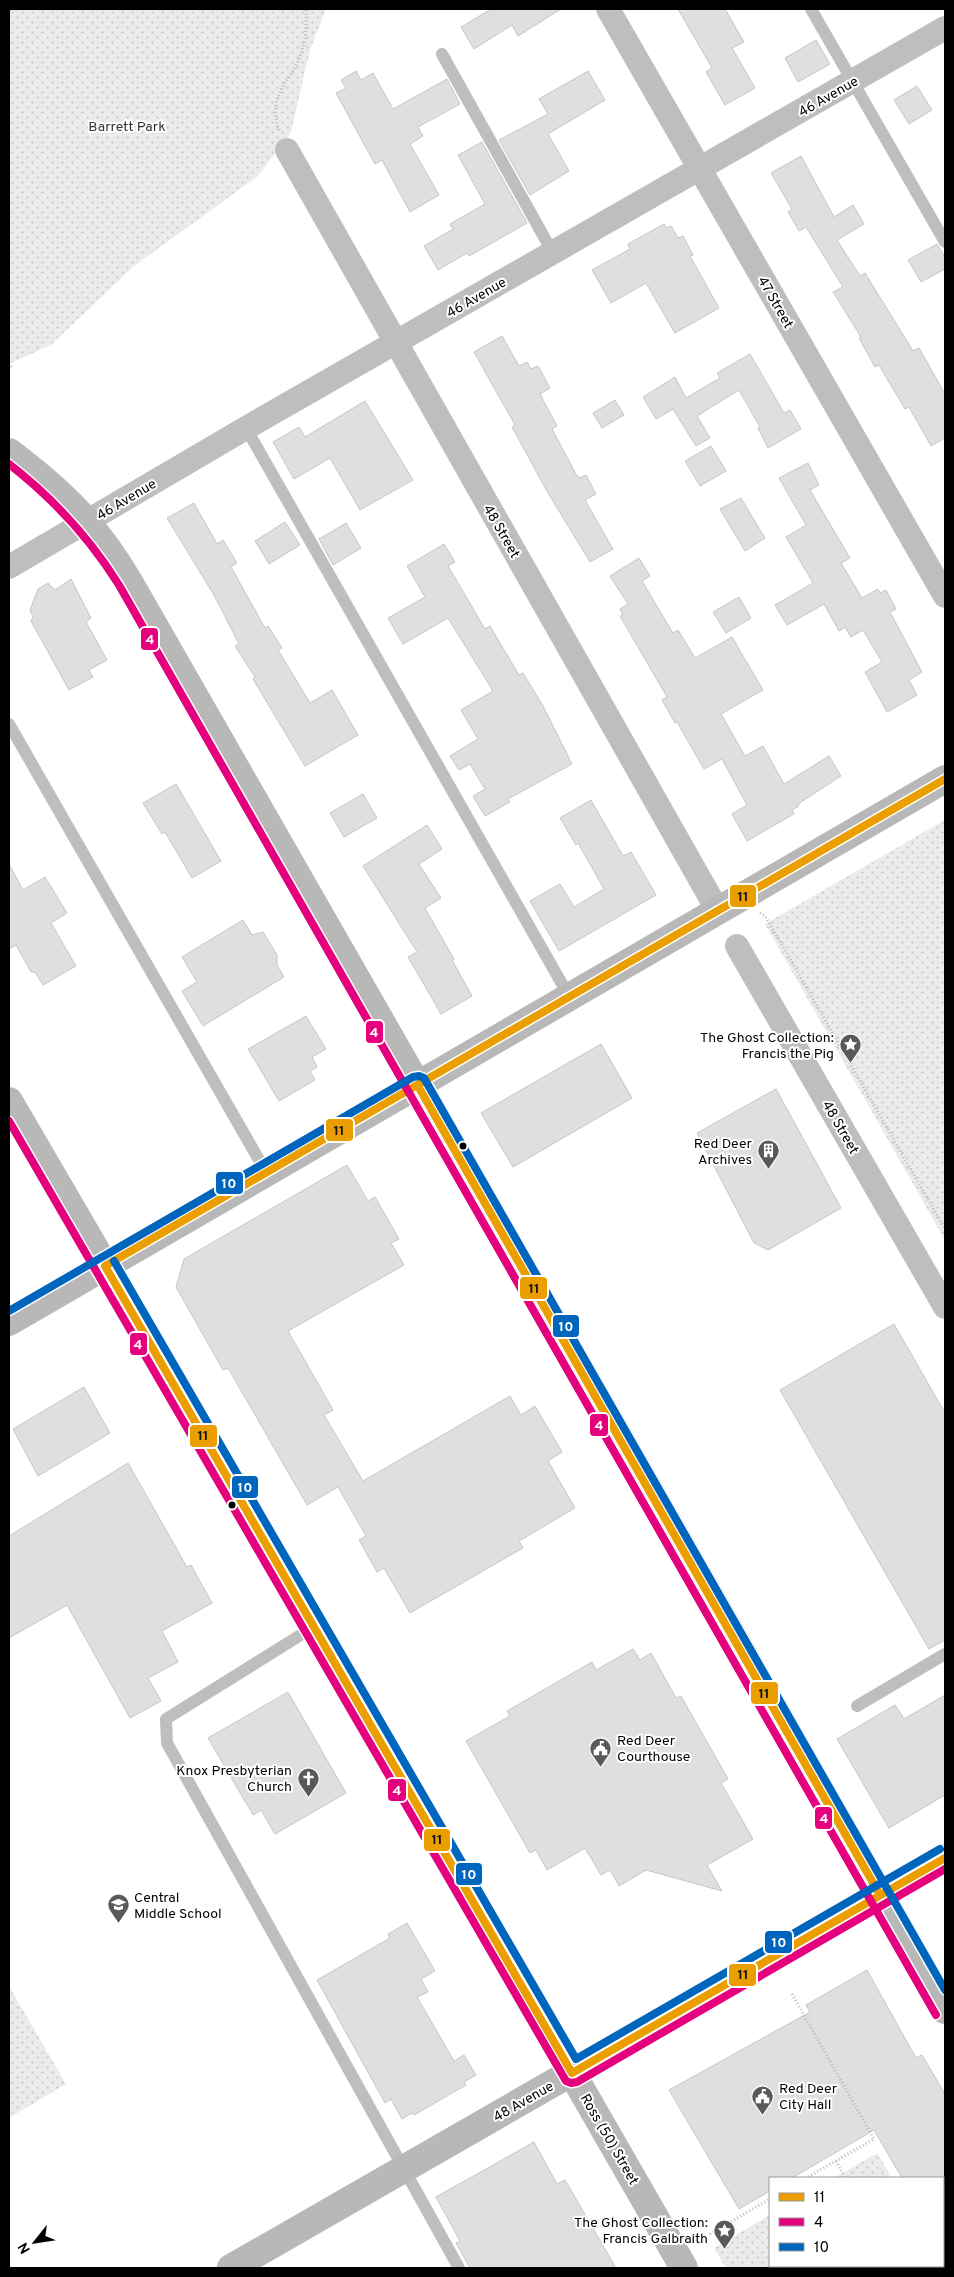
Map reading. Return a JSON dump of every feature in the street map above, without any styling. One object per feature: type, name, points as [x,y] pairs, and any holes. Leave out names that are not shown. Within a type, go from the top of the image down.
[{"type":"main road","points":[[9,452],[42,477],[88,522],[111,551],[945,2010]]},
{"type":"main road","points":[[9,1322],[945,779]]},
{"type":"main road","name":"Ross (50) Street","points":[[9,1101],[684,2268]]},
{"type":"main road","name":"48 Avenue","points":[[243,2265],[945,1858]]},
{"type":"street","name":"47 Street","points":[[608,9],[945,596]]},
{"type":"street","name":"46 Avenue","points":[[9,567],[246,428],[945,28]]},
{"type":"street","name":"48 Street","points":[[286,150],[718,911]]},
{"type":"street","name":"48 Street","points":[[737,946],[945,1308]]},
{"type":"lane","points":[[811,9],[945,242]]},
{"type":"lane","points":[[442,54],[553,253]]},
{"type":"lane","points":[[246,428],[570,998]]},
{"type":"lane","points":[[9,724],[266,1172]]},
{"type":"lane","points":[[314,1626],[166,1719],[167,1743],[459,2268]]},
{"type":"lane","points":[[857,1706],[945,1654]]},
{"type":"path","points":[[286,150],[277,125],[274,108],[276,100],[302,53],[306,33],[306,9]]},
{"type":"path","points":[[9,363],[12,368]]},
{"type":"path","points":[[755,910],[764,916],[781,944],[945,1229]]},
{"type":"path","points":[[792,1994],[874,2139],[808,2177]]},
{"type":"path","points":[[836,2161],[844,2177]]},
{"type":"path","points":[[710,2234],[769,2200]]},
{"type":"green space","name":"Barrett Park","points":[[9,9],[326,9],[310,50],[291,132],[258,176],[134,266],[51,345],[9,364]]},
{"type":"green space","points":[[945,820],[945,1240],[765,924]]},
{"type":"green space","points":[[9,1986],[66,2084],[9,2118]]},
{"type":"green space","points":[[877,2153],[891,2177],[836,2177]]},
{"type":"green space","points":[[769,2216],[769,2267],[944,2267],[945,2261],[945,2268],[726,2268],[714,2248]]},
{"type":"building","points":[[491,9],[561,9],[518,36],[512,25],[474,49],[461,27]]},
{"type":"building","points":[[678,9],[725,9],[744,42],[732,48],[755,88],[725,105],[706,72],[712,68]]},
{"type":"building","points":[[816,40],[830,64],[798,82],[785,58]]},
{"type":"building","points":[[356,71],[361,80],[373,73],[393,109],[447,79],[460,104],[418,127],[423,136],[410,144],[439,195],[410,212],[382,160],[375,164],[336,93],[346,88],[341,80]]},
{"type":"building","points":[[588,71],[605,100],[548,134],[569,171],[530,195],[499,140],[548,114],[539,99]]},
{"type":"building","points":[[917,86],[932,110],[909,124],[894,100]]},
{"type":"building","points":[[482,142],[527,223],[469,256],[467,253],[438,270],[424,246],[453,229],[450,224],[485,204],[458,155]]},
{"type":"building","points":[[801,156],[834,217],[853,205],[864,224],[837,240],[860,276],[865,273],[913,351],[919,348],[945,394],[945,438],[931,446],[909,407],[905,409],[879,365],[875,367],[859,338],[861,337],[833,292],[843,287],[806,227],[799,231],[788,212],[792,209],[771,173]]},
{"type":"building","points":[[664,224],[666,228],[671,226],[678,238],[683,236],[693,255],[690,256],[719,308],[675,333],[646,283],[611,303],[592,270],[630,249],[628,244]]},
{"type":"building","points":[[937,244],[945,257],[945,269],[921,282],[908,260]]},
{"type":"building","points":[[502,336],[519,366],[527,362],[531,369],[538,366],[550,388],[540,394],[557,426],[552,429],[577,476],[580,478],[586,475],[596,494],[585,500],[613,549],[590,562],[548,493],[512,427],[515,425],[474,352]]},
{"type":"building","points":[[750,354],[784,413],[790,410],[801,429],[768,448],[758,428],[760,427],[739,390],[697,416],[710,438],[696,446],[673,409],[656,419],[643,397],[675,377],[686,398],[720,378],[717,373]]},
{"type":"building","points":[[615,400],[624,415],[602,428],[593,413]]},
{"type":"building","points":[[365,401],[413,480],[360,510],[330,458],[294,479],[273,442],[299,427],[305,437]]},
{"type":"building","points":[[711,446],[726,471],[700,486],[685,461]]},
{"type":"building","points":[[808,463],[819,485],[810,490],[850,558],[841,563],[862,598],[878,589],[880,593],[886,590],[896,609],[890,612],[922,672],[909,680],[917,695],[887,712],[865,672],[882,662],[863,630],[851,637],[845,627],[839,631],[824,604],[787,625],[775,605],[813,583],[786,537],[806,525],[779,478]]},
{"type":"building","points":[[741,498],[765,538],[745,551],[720,509]]},
{"type":"building","points":[[194,503],[217,544],[223,540],[237,563],[231,567],[265,628],[268,626],[282,648],[278,650],[310,703],[332,690],[358,735],[305,766],[253,679],[255,677],[235,646],[239,644],[214,595],[167,518]]},
{"type":"building","points":[[285,522],[300,545],[269,564],[255,541]]},
{"type":"building","points":[[346,523],[361,548],[333,565],[319,539]]},
{"type":"building","points":[[444,544],[455,562],[448,566],[485,629],[490,626],[519,675],[523,673],[543,706],[572,764],[508,799],[510,802],[485,816],[473,796],[485,789],[470,764],[459,770],[450,756],[478,739],[461,710],[493,691],[448,618],[403,644],[388,618],[425,597],[407,566]]},
{"type":"building","points":[[639,558],[650,576],[642,581],[673,633],[678,630],[695,658],[732,637],[763,690],[721,714],[745,756],[763,746],[784,784],[829,756],[841,776],[798,804],[799,806],[792,810],[794,814],[747,841],[732,814],[747,805],[722,759],[704,769],[662,700],[667,697],[620,616],[623,615],[620,609],[628,604],[610,576]]},
{"type":"building","points":[[71,579],[91,618],[86,622],[107,660],[89,670],[93,677],[69,690],[31,621],[33,617],[30,610],[38,589],[48,583],[55,590]]},
{"type":"building","points":[[739,597],[751,618],[726,633],[713,612]]},
{"type":"building","points":[[176,784],[221,861],[192,878],[165,832],[162,834],[143,803]]},
{"type":"building","points":[[363,794],[377,818],[344,837],[330,813]]},
{"type":"building","points":[[591,800],[623,856],[631,852],[656,895],[559,951],[530,901],[560,884],[574,907],[604,889],[578,843],[576,845],[560,818]]},
{"type":"building","points":[[427,825],[442,849],[419,864],[441,898],[425,908],[454,959],[452,960],[472,996],[441,1014],[408,957],[417,952],[363,866]]},
{"type":"building","points":[[9,864],[23,890],[45,877],[67,913],[51,923],[76,966],[43,985],[35,972],[31,972],[16,945],[9,949]]},
{"type":"building","points":[[243,920],[252,935],[263,932],[277,955],[277,965],[284,977],[203,1026],[182,991],[197,982],[182,957]]},
{"type":"building","points":[[306,1016],[326,1049],[312,1057],[317,1067],[310,1071],[315,1080],[279,1101],[248,1049]]},
{"type":"building","points":[[601,1044],[632,1098],[513,1167],[481,1113]]},
{"type":"building","name":"Red Deer Archives","points":[[776,1089],[841,1208],[768,1250],[754,1243],[697,1133]]},
{"type":"building","points":[[347,1165],[368,1201],[375,1197],[399,1239],[391,1243],[404,1265],[288,1331],[333,1410],[324,1415],[363,1481],[510,1396],[521,1415],[535,1406],[562,1452],[548,1461],[575,1508],[519,1541],[523,1548],[410,1613],[384,1568],[377,1572],[359,1540],[366,1536],[338,1487],[307,1505],[228,1368],[223,1370],[176,1287],[184,1259]]},
{"type":"building","points":[[894,1324],[945,1413],[945,1640],[929,1649],[780,1390]]},
{"type":"building","points":[[84,1387],[110,1433],[38,1476],[13,1429]]},
{"type":"building","points":[[128,1463],[187,1567],[191,1565],[212,1603],[162,1631],[178,1662],[148,1678],[161,1701],[130,1718],[67,1605],[9,1638],[9,1536]]},
{"type":"building","name":"Red Deer Courthouse","points":[[633,1649],[640,1660],[651,1653],[676,1698],[681,1696],[728,1779],[721,1783],[753,1839],[707,1865],[722,1891],[646,1870],[619,1886],[610,1870],[601,1875],[585,1848],[547,1870],[536,1850],[530,1853],[466,1741],[510,1716],[507,1711],[592,1662],[596,1670]]},
{"type":"building","points":[[288,1692],[346,1793],[275,1834],[261,1810],[253,1815],[208,1738]]},
{"type":"building","points":[[945,1695],[945,1795],[889,1828],[837,1739],[895,1705],[904,1719]]},
{"type":"building","points":[[407,1923],[435,1971],[421,1979],[428,1992],[417,1997],[454,2061],[464,2055],[476,2075],[464,2082],[466,2085],[414,2115],[412,2113],[402,2119],[391,2099],[385,2103],[317,1980],[390,1938],[388,1934]]},
{"type":"building","points":[[867,1970],[916,2058],[922,2055],[945,2094],[945,2178],[901,2177],[874,2130],[794,2177],[769,2177],[769,2192],[739,2209],[669,2090],[810,2012],[806,2005]]},
{"type":"building","points":[[534,2142],[557,2184],[565,2180],[616,2268],[470,2268],[456,2243],[460,2241],[436,2197]]},
{"type":"transit line","name":"4","points":[[9,464],[41,491],[70,520],[108,567],[119,585],[936,2015]]},
{"type":"transit line","name":"11","points":[[945,779],[105,1266],[572,2073],[945,1858]]},
{"type":"transit line","name":"10","points":[[9,1311],[413,1077],[419,1076],[424,1078],[945,1990]]},
{"type":"transit line","name":"11","points":[[418,1086],[880,1895]]},
{"type":"transit line","name":"4","points":[[9,1121],[566,2081],[571,2083],[577,2082],[945,1869]]},
{"type":"transit line","name":"10","points":[[114,1261],[576,2059],[940,1849]]},
{"type":"place","name":"The Ghost Collection: Francis the Pig","points":[[850,1064]]},
{"type":"place","name":"Red Deer Archives","points":[[768,1170]]},
{"type":"place","name":"Red Deer Courthouse","points":[[601,1767]]},
{"type":"place","name":"Knox Presbyterian Church","points":[[308,1797]]},
{"type":"place","name":"Central Middle School","points":[[118,1924]]},
{"type":"place","name":"Red Deer City Hall","points":[[763,2115]]},
{"type":"place","name":"The Ghost Collection: Francis Galbraith","points":[[724,2249]]}]
